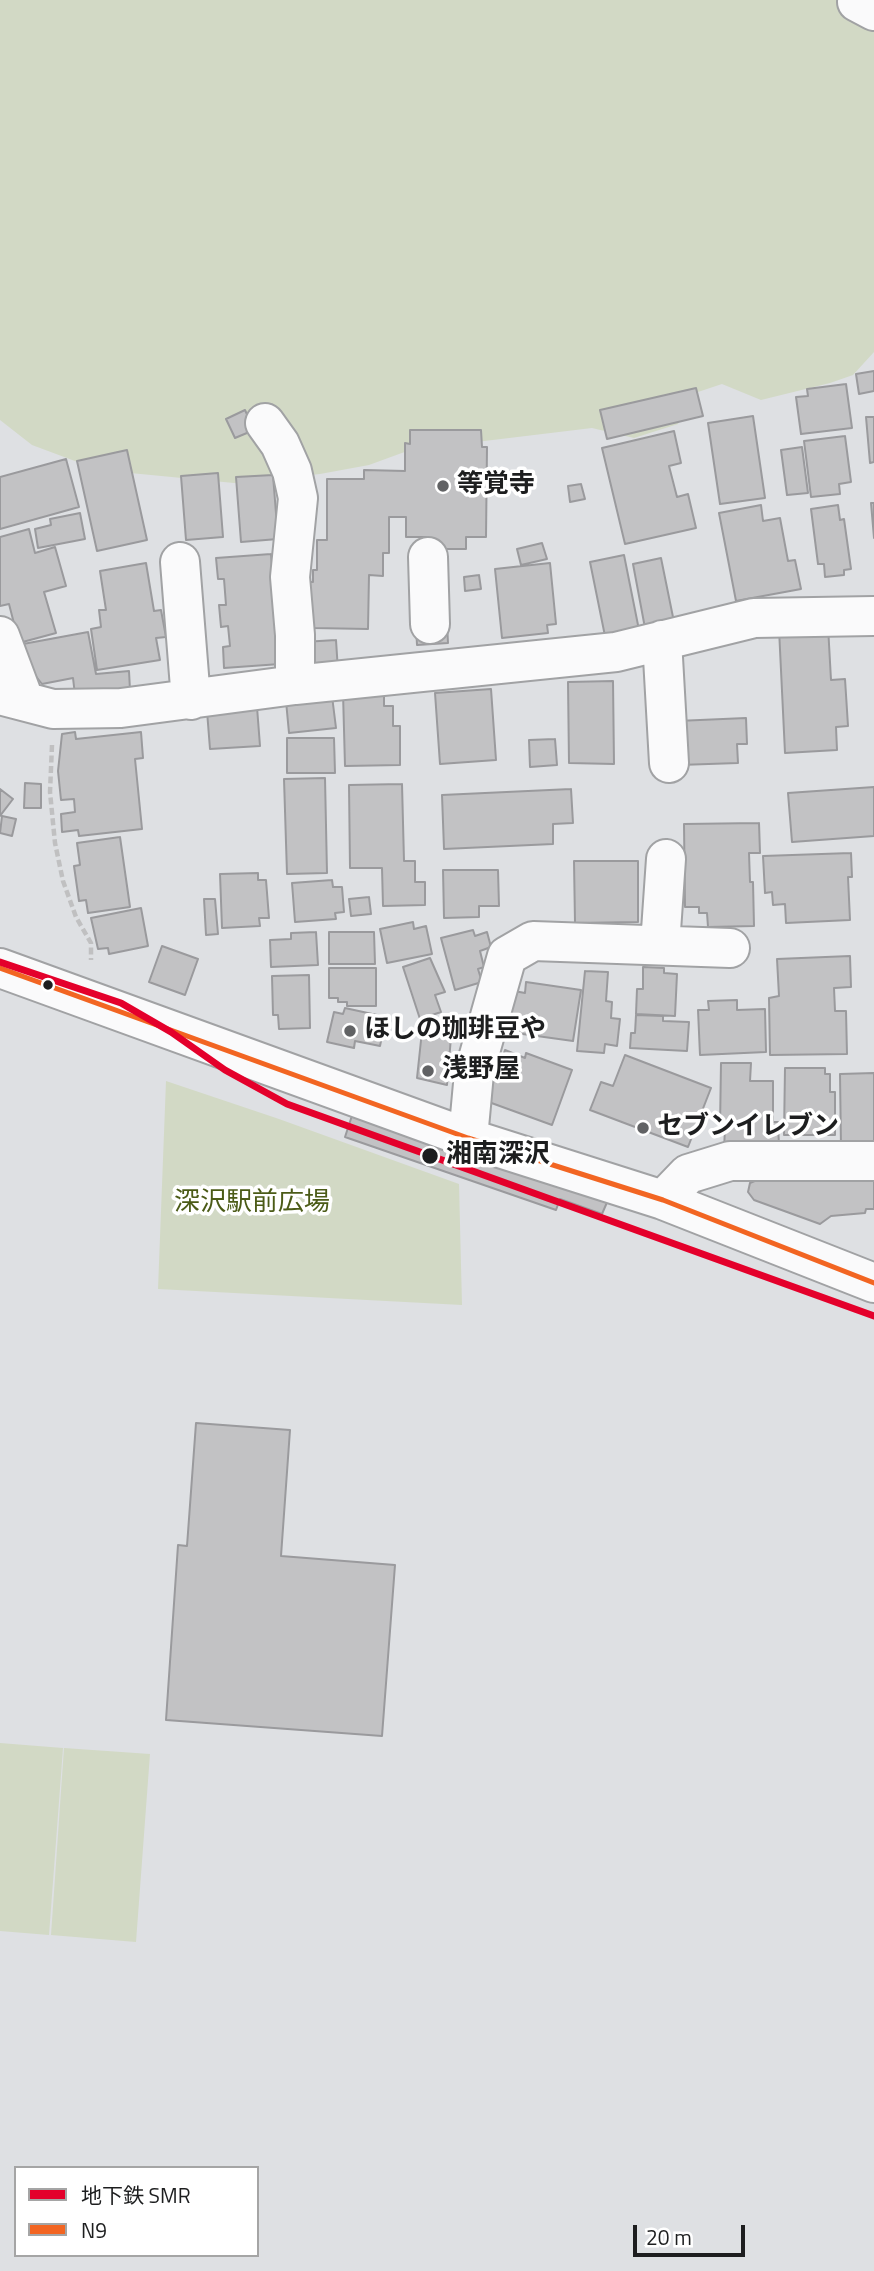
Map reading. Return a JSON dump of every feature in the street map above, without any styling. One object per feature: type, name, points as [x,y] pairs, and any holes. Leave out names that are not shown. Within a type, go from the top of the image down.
[{"type":"street","points":[[265,423],[292,471],[298,498],[290,577],[295,635],[295,685]]},
{"type":"street","points":[[428,557],[434,647]]},
{"type":"street","points":[[180,562],[191,700]]},
{"type":"street","points":[[0,636],[26,702],[121,708],[295,685],[434,647],[615,652],[754,618],[874,616]]},
{"type":"street","points":[[662,640],[669,763]]},
{"type":"street","points":[[660,945],[666,859]]},
{"type":"street","points":[[468,1138],[474,1073],[507,956],[533,941],[730,948]]},
{"type":"street","points":[[0,968],[468,1138],[663,1200],[874,1283]]},
{"type":"street","points":[[663,1200],[688,1174],[730,1161],[874,1161]]},
{"type":"path","points":[[26,702],[50,792],[55,843],[67,893],[76,917],[91,943],[90,1000]]},
{"type":"green space","points":[[0,0],[874,0],[874,352],[853,375],[761,400],[722,384],[698,392],[678,424],[634,438],[592,428],[410,450],[369,465],[320,474],[234,483],[99,470],[32,445],[0,420]]},
{"type":"green space","name":"深沢駅前広場","points":[[166,1081],[459,1184],[462,1305],[158,1289]]},
{"type":"green space","points":[[0,1743],[63,1748],[49,1935],[0,1931]]},
{"type":"green space","points":[[64,1748],[150,1754],[136,1942],[51,1935]]},
{"type":"building","points":[[874,371],[874,391],[859,394],[856,374]]},
{"type":"building","points":[[846,384],[852,428],[801,434],[796,397],[808,396],[807,389]]},
{"type":"building","points":[[696,388],[703,416],[607,439],[600,410]]},
{"type":"building","points":[[245,410],[254,430],[235,438],[226,419]]},
{"type":"building","points":[[753,416],[765,498],[720,504],[708,423]]},
{"type":"building","points":[[866,417],[874,417],[874,462],[870,463]]},
{"type":"building","points":[[410,430],[481,430],[482,447],[487,447],[486,537],[466,537],[466,549],[427,549],[427,537],[406,537],[406,517],[389,517],[389,553],[383,553],[383,576],[369,575],[368,629],[313,628],[302,582],[313,582],[313,570],[317,570],[317,540],[327,540],[327,479],[364,479],[364,470],[405,471],[405,443],[410,444]]},
{"type":"building","points":[[674,431],[681,463],[669,466],[677,497],[688,494],[696,528],[625,544],[602,448]]},
{"type":"building","points":[[845,436],[851,482],[839,484],[840,494],[811,497],[804,441]]},
{"type":"building","points":[[802,447],[808,493],[787,495],[781,450]]},
{"type":"building","points":[[127,450],[147,540],[97,551],[77,461]]},
{"type":"building","points":[[66,459],[79,507],[0,529],[0,477]]},
{"type":"building","points":[[218,473],[223,537],[186,540],[181,476]]},
{"type":"building","points":[[273,475],[278,539],[241,542],[236,477]]},
{"type":"building","points":[[581,484],[585,499],[570,502],[568,486]]},
{"type":"building","points":[[871,503],[874,503],[874,538]]},
{"type":"building","points":[[761,505],[763,521],[780,518],[788,561],[795,560],[801,589],[736,601],[719,513]]},
{"type":"building","points":[[838,505],[840,520],[844,519],[851,569],[844,570],[844,575],[825,577],[824,564],[818,564],[811,509]]},
{"type":"building","points":[[80,513],[85,539],[38,548],[35,529],[51,525],[50,519]]},
{"type":"building","points":[[29,529],[35,553],[55,547],[66,586],[44,592],[56,633],[19,643],[9,604],[0,606],[0,537]]},
{"type":"building","points":[[542,543],[547,559],[521,565],[517,549]]},
{"type":"building","points":[[271,554],[280,664],[224,668],[223,647],[230,646],[228,626],[221,627],[219,605],[226,605],[224,579],[218,579],[216,558]]},
{"type":"building","points":[[624,555],[640,635],[606,641],[590,562]]},
{"type":"building","points":[[661,558],[674,622],[645,628],[633,564]]},
{"type":"building","points":[[146,563],[154,611],[161,610],[166,637],[156,638],[160,660],[97,670],[91,629],[101,627],[99,610],[106,610],[100,571]]},
{"type":"building","points":[[550,563],[556,624],[547,625],[548,633],[502,638],[495,569]]},
{"type":"building","points":[[479,575],[481,589],[465,591],[464,577]]},
{"type":"building","points":[[447,623],[448,643],[417,645],[416,625]]},
{"type":"building","points":[[828,626],[831,680],[845,679],[848,726],[836,727],[837,750],[785,753],[779,629]]},
{"type":"building","points":[[88,632],[96,674],[129,671],[130,690],[75,695],[73,678],[42,684],[27,665],[23,644]]},
{"type":"building","points":[[336,640],[338,671],[306,673],[303,642]]},
{"type":"building","points":[[613,681],[614,764],[569,763],[568,682]]},
{"type":"building","points":[[491,689],[496,760],[440,764],[435,693]]},
{"type":"building","points":[[384,692],[384,706],[393,706],[393,726],[400,726],[400,765],[345,766],[343,693]]},
{"type":"building","points":[[332,696],[336,728],[289,733],[286,701]]},
{"type":"building","points":[[257,707],[260,746],[210,749],[207,711]]},
{"type":"building","points":[[746,718],[747,744],[737,744],[738,763],[679,765],[677,721]]},
{"type":"building","points":[[75,732],[76,739],[141,732],[143,758],[135,759],[142,829],[79,836],[78,830],[62,832],[61,814],[75,812],[74,799],[61,800],[58,771],[62,734]]},
{"type":"building","points":[[287,738],[334,738],[335,773],[287,773]]},
{"type":"building","points":[[555,739],[557,765],[530,767],[529,740]]},
{"type":"building","points":[[325,778],[327,873],[287,874],[284,779]]},
{"type":"building","points":[[25,783],[41,784],[41,808],[24,808]]},
{"type":"building","points":[[402,784],[404,861],[415,861],[415,882],[425,882],[425,905],[383,906],[382,868],[350,868],[349,785]]},
{"type":"building","points":[[874,787],[874,836],[792,842],[788,793]]},
{"type":"building","points":[[0,789],[13,799],[0,816]]},
{"type":"building","points":[[571,789],[573,823],[553,824],[553,844],[444,849],[442,795]]},
{"type":"building","points":[[2,816],[16,819],[12,836],[0,833]]},
{"type":"building","points":[[759,823],[760,853],[749,853],[754,926],[708,927],[707,913],[699,913],[699,907],[685,907],[684,824]]},
{"type":"building","points":[[120,837],[130,907],[88,913],[86,900],[79,901],[74,866],[80,865],[77,843]]},
{"type":"building","points":[[851,853],[852,877],[848,877],[850,920],[786,923],[785,904],[773,905],[772,892],[765,893],[763,856]]},
{"type":"building","points":[[574,861],[638,861],[638,922],[575,923]]},
{"type":"building","points":[[443,870],[498,870],[499,906],[479,906],[479,917],[444,918]]},
{"type":"building","points":[[258,873],[258,880],[266,880],[269,918],[259,918],[260,926],[222,928],[220,874]]},
{"type":"building","points":[[332,880],[333,887],[342,887],[344,912],[335,913],[336,919],[295,922],[292,883]]},
{"type":"building","points":[[369,897],[371,914],[351,916],[349,899]]},
{"type":"building","points":[[204,899],[215,899],[218,934],[206,935]]},
{"type":"building","points":[[141,908],[148,946],[109,954],[108,948],[98,949],[91,918]]},
{"type":"building","points":[[413,922],[414,929],[426,926],[432,954],[387,963],[380,929]]},
{"type":"building","points":[[473,930],[475,936],[487,932],[491,947],[480,951],[484,967],[478,969],[482,982],[455,990],[441,938]]},
{"type":"building","points":[[316,932],[318,965],[271,967],[270,940],[291,939],[291,933]]},
{"type":"building","points":[[329,932],[374,932],[375,964],[329,964]]},
{"type":"building","points":[[162,946],[198,959],[185,995],[149,982]]},
{"type":"building","points":[[850,956],[851,987],[834,988],[835,1011],[846,1011],[847,1054],[770,1055],[769,998],[779,996],[777,959]]},
{"type":"building","points":[[430,958],[445,992],[435,995],[441,1012],[420,1019],[403,967]]},
{"type":"building","points":[[643,967],[664,968],[664,973],[677,974],[675,1016],[636,1014],[637,989],[643,989]]},
{"type":"building","points":[[329,968],[376,968],[376,1006],[347,1006],[347,1002],[338,1002],[338,998],[329,998]]},
{"type":"building","points":[[585,971],[608,972],[606,1001],[612,1002],[611,1018],[620,1019],[617,1046],[605,1044],[604,1053],[577,1051]]},
{"type":"building","points":[[309,975],[310,1028],[279,1029],[278,1015],[273,1015],[272,976]]},
{"type":"building","points":[[526,982],[581,990],[573,1041],[508,1032],[514,991],[525,993]]},
{"type":"building","points":[[737,1000],[737,1010],[765,1009],[766,1052],[700,1055],[698,1010],[709,1010],[708,1001]]},
{"type":"building","points":[[345,1008],[386,1017],[380,1046],[355,1041],[354,1048],[327,1042],[334,1012],[343,1014]]},
{"type":"building","points":[[636,1015],[663,1016],[663,1021],[689,1022],[687,1051],[630,1048],[631,1033],[635,1033]]},
{"type":"building","points":[[422,1031],[451,1037],[447,1085],[417,1078]]},
{"type":"building","points":[[505,1050],[525,1058],[526,1053],[572,1070],[552,1125],[486,1101]]},
{"type":"building","points":[[625,1055],[711,1088],[688,1147],[590,1110],[601,1082],[613,1086]]},
{"type":"building","points":[[721,1063],[751,1063],[750,1081],[773,1081],[773,1122],[778,1122],[779,1146],[724,1151],[725,1127],[720,1127]]},
{"type":"building","points":[[785,1068],[825,1068],[825,1074],[830,1074],[830,1092],[835,1092],[835,1135],[784,1135]]},
{"type":"building","points":[[874,1073],[874,1147],[841,1148],[840,1074]]},
{"type":"building","points":[[363,1082],[608,1200],[602,1214],[560,1199],[556,1210],[345,1137]]},
{"type":"building","points":[[874,1175],[874,1209],[866,1209],[865,1213],[831,1216],[820,1224],[754,1200],[748,1192],[750,1183],[757,1180]]},
{"type":"building","points":[[196,1423],[290,1430],[281,1556],[395,1565],[382,1736],[166,1720],[178,1545],[187,1546]]},
{"type":"metro line","name":"SMR","points":[[0,962],[121,1003],[171,1032],[225,1070],[287,1104],[874,1316]]},
{"type":"transit line","name":"N9","points":[[0,968],[468,1138],[663,1200],[874,1283]]},
{"type":"place","name":"等覚寺","points":[[443,486]]},
{"type":"place","name":"ほしの珈琲豆や","points":[[350,1031]]},
{"type":"place","name":"浅野屋","points":[[428,1071]]},
{"type":"place","name":"セブンイレブン","points":[[643,1128]]},
{"type":"place","name":"湘南深沢","points":[[430,1156]]}]
